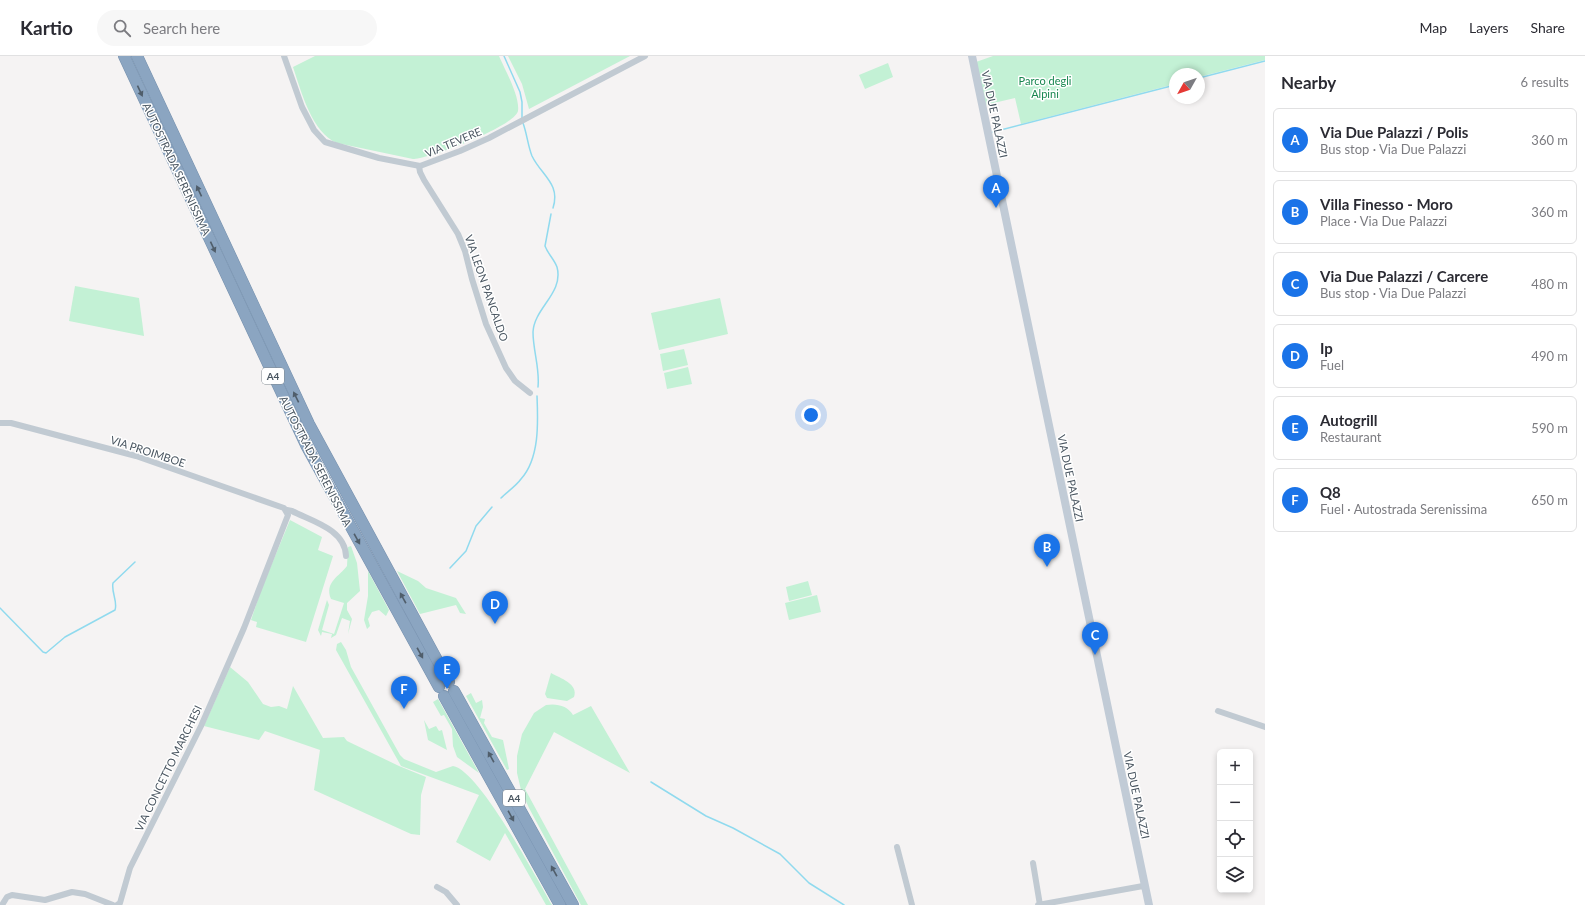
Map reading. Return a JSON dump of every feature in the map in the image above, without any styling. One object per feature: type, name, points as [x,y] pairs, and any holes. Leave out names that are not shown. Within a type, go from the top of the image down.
[{"type":"highway","name":"AUTOSTRADA SERENISSIMA","points":[[124,56],[306,445],[560,905]]},
{"type":"highway","name":"AUTOSTRADA SERENISSIMA","points":[[137,56],[309,424],[573,905]]},
{"type":"street","name":"VIA TEVERE","points":[[284,56],[302,107],[314,130],[325,142],[379,158],[419,166],[446,157],[489,138],[645,56]]},
{"type":"street","name":"VIA DUE PALAZZI","points":[[972,56],[1149,905]]},
{"type":"street","name":"VIA LEON PANCALDO","points":[[419,166],[424,180],[458,234],[465,251],[486,324],[506,368],[515,381],[530,393]]},
{"type":"street","name":"VIA PROIMBOE","points":[[0,423],[11,423],[136,456],[292,511],[332,531],[344,545],[346,556]]},
{"type":"street","name":"VIA CONCETTO MARCHESI","points":[[117,905],[120,903],[135,857],[201,726],[239,639],[288,515],[287,510]]},
{"type":"street","points":[[1218,711],[1265,727]]},
{"type":"street","points":[[897,847],[912,905]]},
{"type":"street","points":[[1033,863],[1039,905],[1143,886],[1145,888]]},
{"type":"street","points":[[437,887],[446,892],[458,905]]},
{"type":"street","points":[[2,905],[7,897],[12,895],[45,900],[72,892],[85,894],[113,905]]},
{"type":"green space","points":[[315,56],[499,56],[517,98],[518,111],[503,125],[488,133],[452,148],[422,158],[413,159],[337,143],[328,138],[314,121],[304,99],[293,67]]},
{"type":"green space","points":[[508,56],[630,56],[529,109],[522,84]]},
{"type":"green space","name":"Parco degli Alpini","points":[[993,56],[1265,56],[1265,60],[1205,75],[1205,68],[1169,68],[1169,86],[1021,124],[1015,98],[985,105],[976,62]]},
{"type":"green space","points":[[888,63],[893,77],[865,89],[859,75]]},
{"type":"green space","points":[[75,286],[139,298],[144,336],[69,321]]},
{"type":"green space","points":[[720,298],[728,334],[659,350],[651,313]]},
{"type":"green space","points":[[684,349],[688,365],[663,371],[660,354]]},
{"type":"green space","points":[[688,367],[692,384],[667,389],[664,373]]},
{"type":"green space","points":[[290,520],[322,537],[318,550],[333,556],[306,642],[256,627],[257,622],[251,620],[261,590]]},
{"type":"green space","points":[[351,546],[357,563],[360,591],[347,603],[347,610],[352,619],[348,634],[350,621],[342,618],[336,635],[331,638],[332,634],[322,632],[321,636],[318,630],[327,600],[329,605],[322,630],[334,634],[344,603],[331,599],[329,593],[331,584],[347,566],[348,547]]},
{"type":"green space","points":[[368,571],[389,610],[386,616],[379,610],[372,612],[368,619],[370,626],[367,629],[364,620],[368,596]]},
{"type":"green space","points":[[397,571],[418,581],[426,588],[456,598],[466,614],[460,613],[456,605],[420,614]]},
{"type":"green space","points":[[808,581],[812,595],[789,601],[786,587]]},
{"type":"green space","points":[[817,595],[821,612],[789,620],[785,603]]},
{"type":"green space","points":[[341,642],[346,650],[351,667],[400,755],[404,759],[436,772],[453,766],[464,772],[492,805],[507,827],[552,905],[546,905],[505,833],[490,861],[456,842],[479,795],[401,766],[336,650],[337,644]]},
{"type":"green space","points":[[230,667],[248,682],[263,704],[271,707],[279,706],[287,709],[293,686],[323,738],[344,737],[347,741],[426,777],[421,795],[420,835],[411,834],[314,790],[320,750],[265,731],[259,740],[204,726]]},
{"type":"green space","points":[[551,673],[564,679],[574,688],[574,697],[567,701],[547,698],[545,694]]},
{"type":"green space","points":[[471,693],[476,703],[482,700],[483,707],[480,718],[485,719],[484,723],[492,737],[503,740],[509,769],[507,770],[466,696]]},
{"type":"green space","points":[[438,699],[479,773],[457,757],[453,746],[452,729],[444,715],[441,716],[433,702]]},
{"type":"green space","points":[[554,704],[565,707],[573,715],[591,706],[630,773],[554,732],[525,789],[588,905],[581,905],[529,808],[521,790],[517,773],[517,756],[522,734],[534,713],[546,705]]},
{"type":"green space","points":[[424,720],[429,729],[436,726],[439,731],[442,730],[447,750],[428,740]]},
{"type":"waterway","points":[[504,56],[520,92],[522,102],[522,118]]},
{"type":"waterway","points":[[1205,76],[1265,61]]},
{"type":"waterway","points":[[993,132],[1169,87]]},
{"type":"waterway","points":[[523,123],[532,156],[552,186],[555,200],[553,208]]},
{"type":"waterway","points":[[538,387],[538,373],[533,332],[538,315],[553,293],[558,276],[557,267],[545,246],[551,214]]},
{"type":"waterway","points":[[501,498],[519,482],[532,461],[535,450],[538,417],[537,396]]},
{"type":"waterway","points":[[450,568],[466,551],[476,526],[492,507]]},
{"type":"waterway","points":[[0,608],[43,652],[46,653],[65,637],[115,610],[116,604],[113,583],[135,562]]},
{"type":"waterway","points":[[651,782],[706,816],[733,828],[780,854],[809,883],[844,905]]},
{"type":"place","name":"Via Due Palazzi / Polis","points":[[996,208]]},
{"type":"place","name":"Villa Finesso - Moro","points":[[1047,567]]},
{"type":"place","name":"Ip","points":[[495,624]]},
{"type":"place","name":"Via Due Palazzi / Carcere","points":[[1095,655]]},
{"type":"place","name":"Autogrill","points":[[447,689]]},
{"type":"place","name":"Q8","points":[[404,709]]}]
